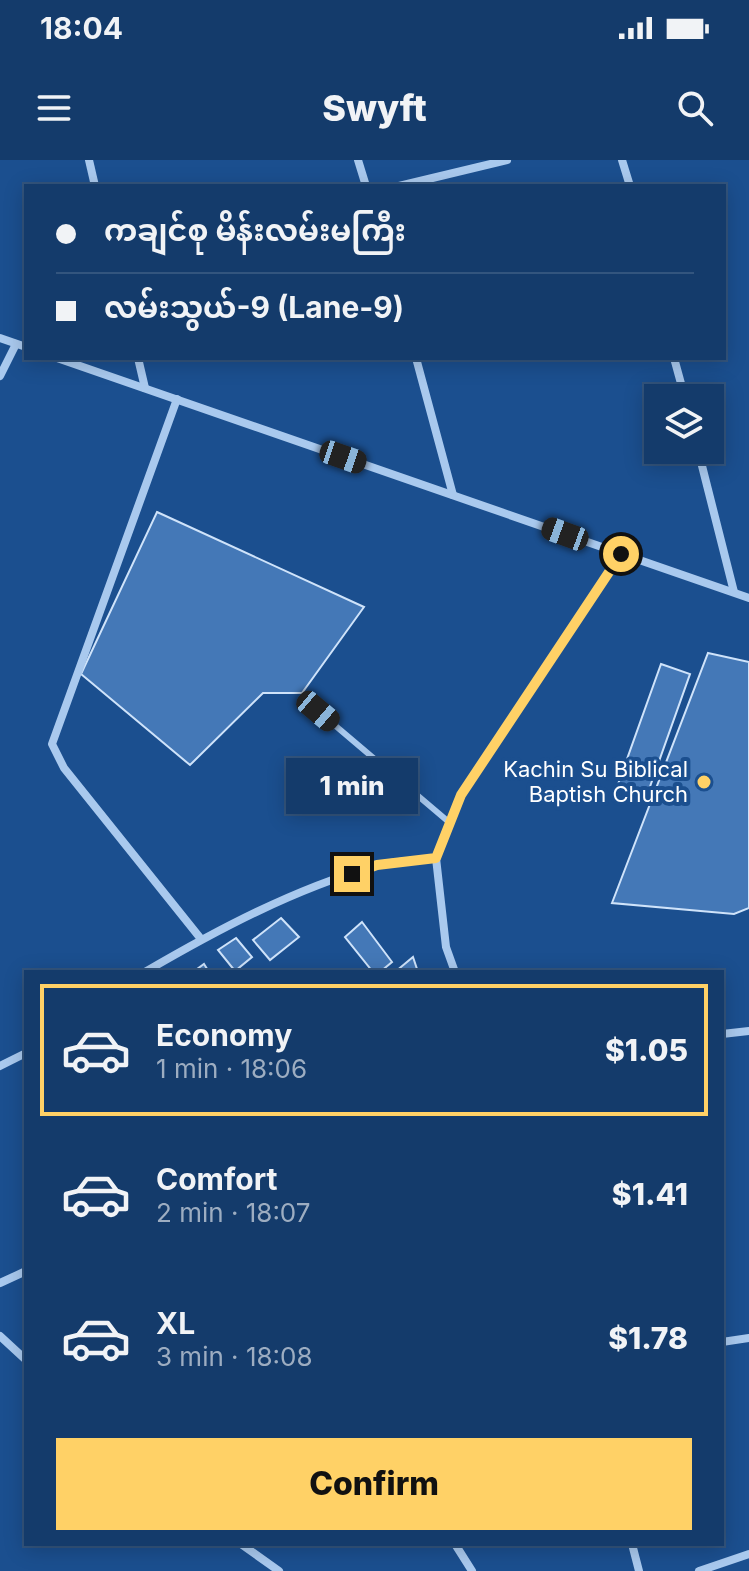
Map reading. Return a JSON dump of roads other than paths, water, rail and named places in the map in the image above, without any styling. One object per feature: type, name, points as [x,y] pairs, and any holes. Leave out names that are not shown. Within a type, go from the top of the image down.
[{"type":"street","points":[[89,160],[95,184]]},
{"type":"street","points":[[358,160],[365,184]]},
{"type":"street","points":[[407,184],[507,160]]},
{"type":"street","points":[[622,160],[629,184]]},
{"type":"street","points":[[0,338],[24,346]]},
{"type":"street","points":[[0,376],[16,344]]},
{"type":"street","points":[[63,360],[749,598]]},
{"type":"street","points":[[138,360],[145,388]]},
{"type":"street","points":[[417,360],[453,495]]},
{"type":"street","points":[[675,360],[681,384]]},
{"type":"street","points":[[177,399],[52,744],[64,768],[201,939]]},
{"type":"street","points":[[702,464],[734,592]]},
{"type":"street","points":[[454,970],[446,947],[436,858],[461,795],[621,554]]},
{"type":"street","points":[[148,970],[201,939],[303,892],[377,865],[436,858]]},
{"type":"street","points":[[724,1034],[749,1031]]},
{"type":"street","points":[[0,1066],[24,1054]]},
{"type":"street","points":[[0,1283],[24,1272]]},
{"type":"street","points":[[0,1336],[24,1358]]},
{"type":"street","points":[[724,1342],[749,1338]]},
{"type":"street","points":[[244,1546],[279,1571]]},
{"type":"street","points":[[456,1546],[472,1571]]},
{"type":"street","points":[[633,1546],[639,1571]]},
{"type":"street","points":[[699,1571],[749,1554]]},
{"type":"lane","points":[[318,711],[450,823]]},
{"type":"place","name":"Kachin Su Biblical Baptish Church","points":[[704,782]]}]
